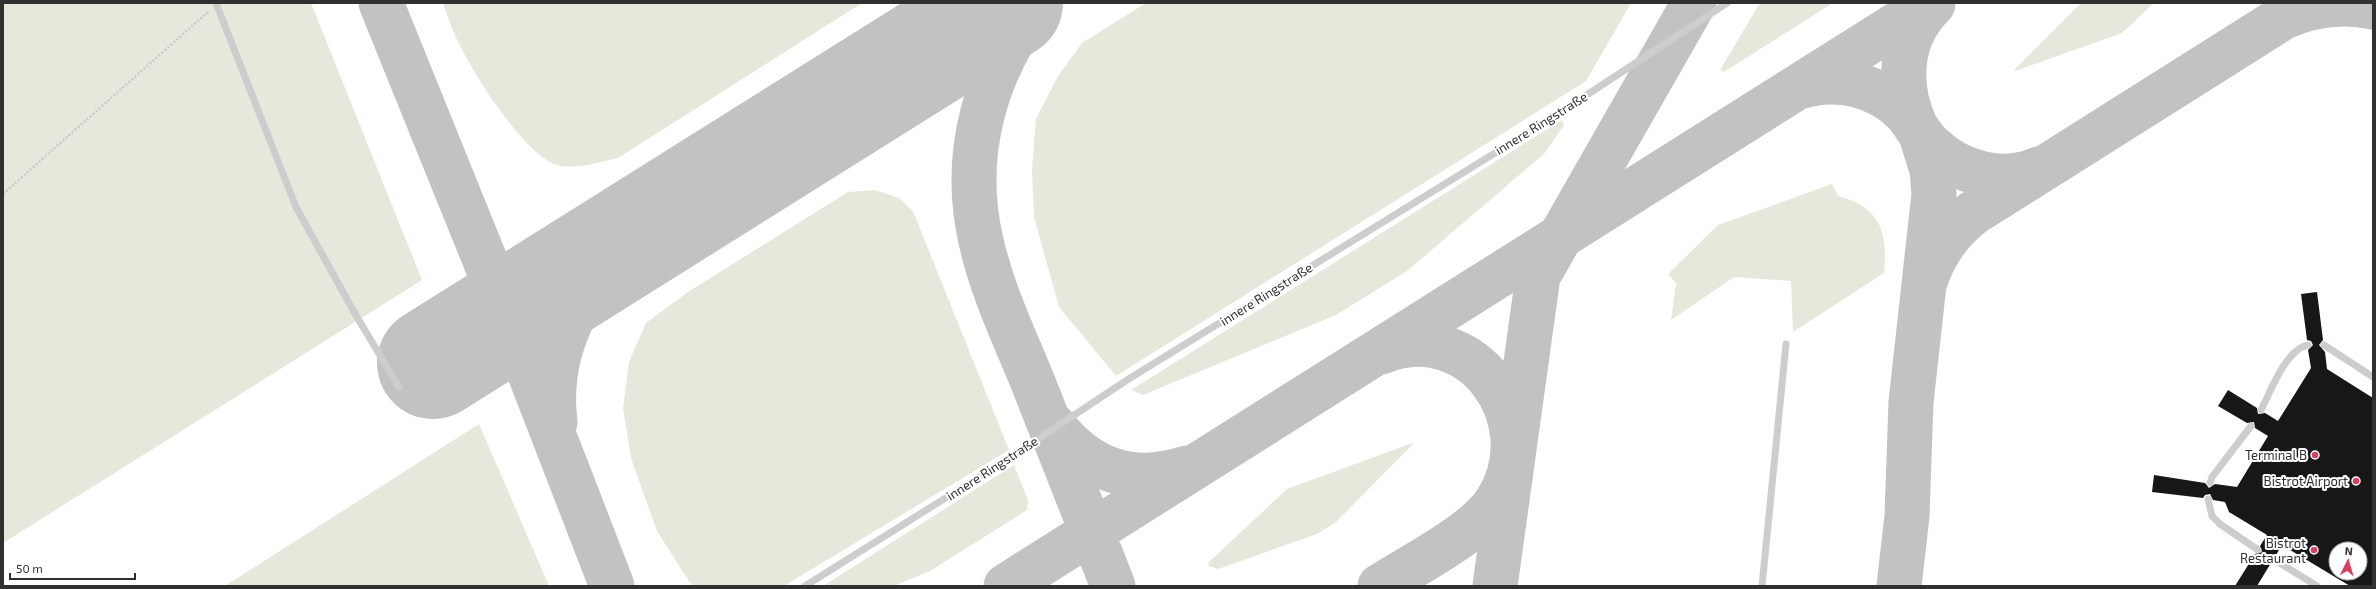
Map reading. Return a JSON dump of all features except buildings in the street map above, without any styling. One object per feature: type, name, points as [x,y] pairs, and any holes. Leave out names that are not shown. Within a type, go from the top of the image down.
[{"type":"lane","name":"innere Ringstraße","points":[[805,586],[1011,457],[1127,380],[1550,119],[1727,3]]},
{"type":"lane","points":[[217,4],[296,206],[354,312],[399,386]]},
{"type":"lane","points":[[1762,586],[1786,344]]},
{"type":"lane","points":[[2261,410],[2292,354],[2302,346],[2308,345]]},
{"type":"lane","points":[[2324,345],[2373,377]]},
{"type":"lane","points":[[2210,483],[2212,477],[2251,426]]},
{"type":"lane","points":[[2208,499],[2212,516],[2220,524],[2258,550]]},
{"type":"lane","points":[[2273,559],[2317,586]]},
{"type":"path","points":[[3,194],[217,4]]},
{"type":"shaded area","points":[[3,3],[311,3],[422,280],[3,543]]},
{"type":"shaded area","points":[[443,3],[862,3],[618,158],[572,167],[557,165],[543,158],[513,128],[484,88],[472,68],[455,35]]},
{"type":"shaded area","points":[[1146,3],[1631,3],[1586,81],[1116,376],[1059,307],[1034,217],[1032,170],[1036,119],[1058,76],[1082,43]]},
{"type":"shaded area","points":[[1760,3],[1833,3],[1724,72],[1720,70]]},
{"type":"shaded area","points":[[2081,3],[2154,3],[2122,33],[2015,71],[2015,69]]},
{"type":"shaded area","points":[[1562,120],[1564,125],[1544,154],[1407,271],[1336,315],[1143,395],[1131,390]]},
{"type":"shaded area","points":[[1832,184],[1838,196],[1864,207],[1873,215],[1879,224],[1883,234],[1885,246],[1884,273],[1793,332],[1791,281],[1734,277],[1671,320],[1676,283],[1668,274],[1718,225]]},
{"type":"shaded area","points":[[875,190],[899,198],[913,211],[1009,450],[784,586],[692,586],[657,531],[631,458],[623,408],[629,362],[646,323],[688,292],[848,192]]},
{"type":"shaded area","points":[[479,424],[549,586],[225,586]]},
{"type":"shaded area","points":[[1415,442],[1336,522],[1317,534],[1218,569],[1209,566],[1208,563],[1287,489]]},
{"type":"shaded area","points":[[1014,465],[1028,500],[1027,510],[930,571],[894,586],[823,586]]},
{"type":"taxiway","points":[[381,3],[508,317],[612,586]]},
{"type":"taxiway","points":[[1037,3],[1019,30],[1004,57],[991,86],[982,116],[976,146],[974,177],[976,209],[981,241],[991,278],[1113,586]]},
{"type":"taxiway","points":[[1495,586],[1538,276],[1694,3]]},
{"type":"taxiway","points":[[1006,586],[1931,3]]},
{"type":"taxiway","points":[[1924,285],[1932,264],[1942,245],[1956,228],[1973,213],[2306,3]]},
{"type":"taxiway","points":[[1915,125],[1905,93],[1904,62],[1913,31],[1933,4]]},
{"type":"taxiway","points":[[2281,18],[2304,10],[2326,5],[2349,4],[2373,7]]},
{"type":"taxiway","points":[[1799,87],[1828,82],[1842,83],[1870,89],[1883,95],[1906,113],[1932,147],[1955,164],[1968,170],[1996,176],[2011,176],[2025,174],[2039,169]]},
{"type":"taxiway","points":[[1899,586],[1907,516],[1911,402],[1934,194],[1932,170],[1921,135]]},
{"type":"taxiway","points":[[555,422],[554,392],[557,363],[565,335],[577,309],[592,285],[611,263],[632,242],[655,225]]},
{"type":"taxiway","points":[[1380,586],[1443,548],[1475,525],[1488,513],[1497,501],[1510,470],[1513,439],[1507,409],[1492,383],[1471,362],[1445,348],[1414,344],[1381,352]]},
{"type":"taxiway","points":[[1053,425],[1067,441],[1081,453],[1096,463],[1112,470],[1130,474],[1148,475],[1167,473],[1187,468]]},
{"type":"runway","points":[[433,363],[1007,3]]},
{"type":"place","name":"Terminal B","points":[[2315,455]]},
{"type":"place","name":"Bistrot Airport","points":[[2356,481]]},
{"type":"place","name":"Bistrot Restaurant","points":[[2314,550]]}]
